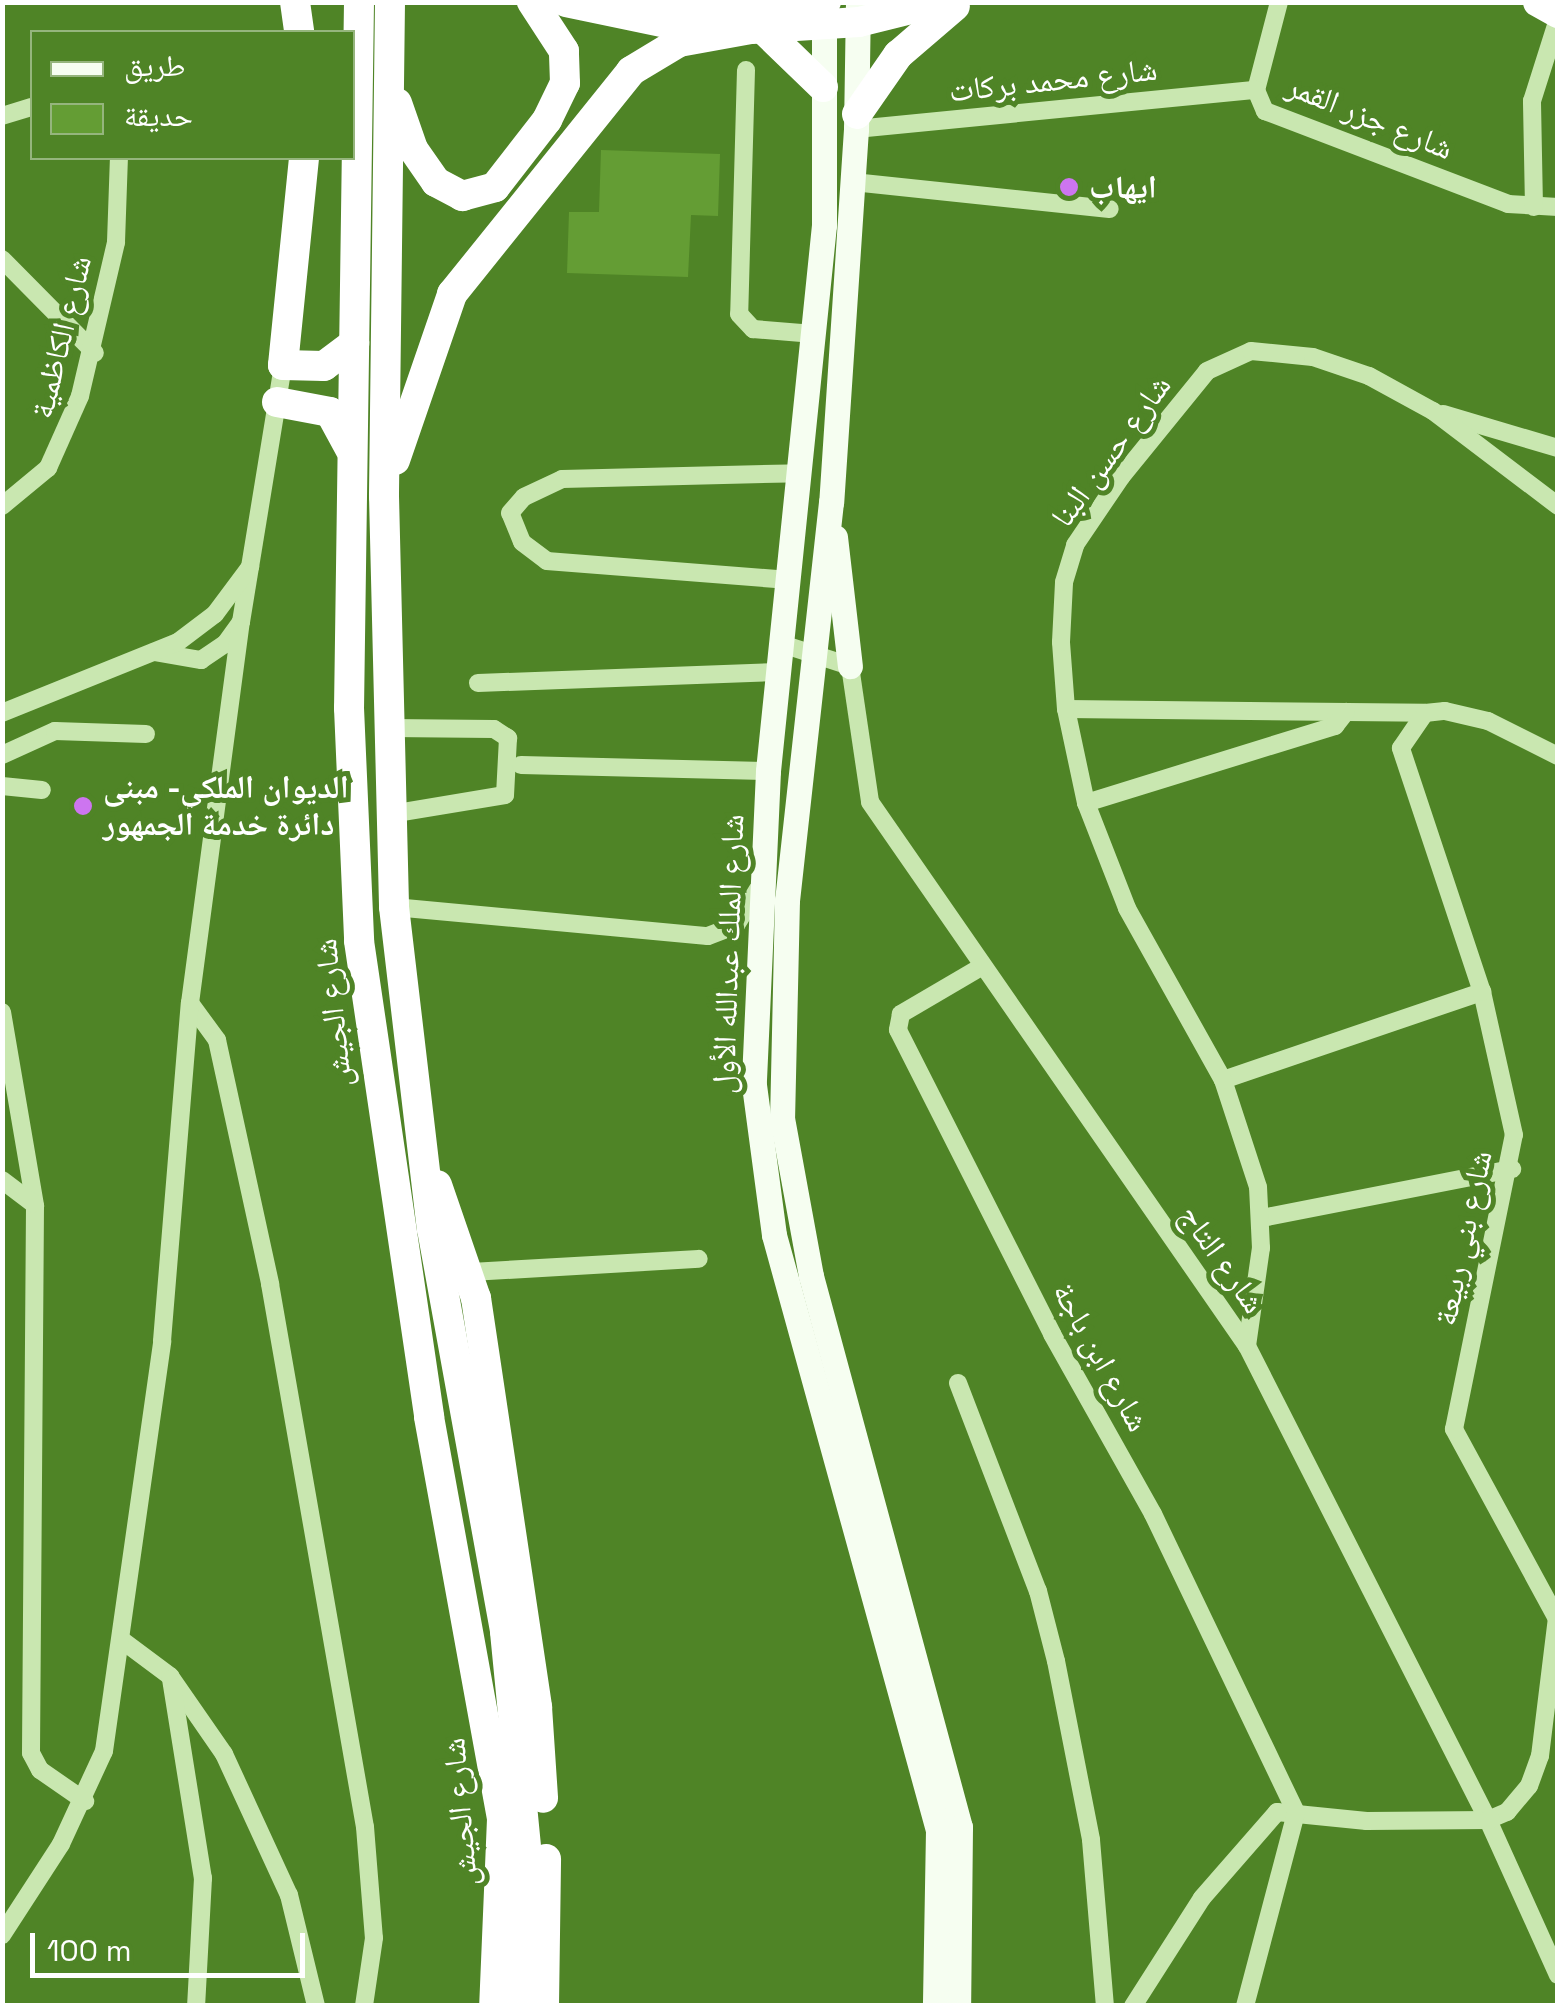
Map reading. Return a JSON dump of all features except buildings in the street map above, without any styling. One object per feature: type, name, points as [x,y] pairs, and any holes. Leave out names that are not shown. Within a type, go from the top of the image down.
[{"type":"highway","points":[[296,2],[298,30]]},
{"type":"highway","points":[[345,2],[350,30]]},
{"type":"highway","name":"شارع الجيش","points":[[359,2],[349,708],[358,941],[429,1418],[502,1818],[494,2006]]},
{"type":"highway","name":"شارع الجيش","points":[[390,2],[384,496],[394,906],[420,1142],[514,1708],[528,1867],[522,2006]]},
{"type":"highway","points":[[390,84],[413,149],[436,182],[462,196],[485,194],[509,174],[565,83],[564,51],[532,2]]},
{"type":"highway","points":[[566,2],[598,14],[722,33]]},
{"type":"highway","points":[[650,2],[769,13],[871,11],[939,2]]},
{"type":"highway","points":[[857,122],[898,55],[960,2]]},
{"type":"highway","points":[[1538,2],[1558,16]]},
{"type":"highway","points":[[384,496],[436,332],[470,266],[631,71],[679,42],[764,30],[825,10]]},
{"type":"highway","points":[[764,30],[823,87]]},
{"type":"highway","points":[[355,64],[359,86]]},
{"type":"highway","points":[[304,160],[283,365],[324,366],[354,343]]},
{"type":"highway","points":[[278,402],[330,412],[351,452]]},
{"type":"highway","points":[[420,1142],[471,1272],[537,1707],[549,1902],[544,2006]]},
{"type":"main road","name":"شارع الملك عبدالله الأول","points":[[825,10],[824,225],[768,771],[753,1034],[764,1178],[800,1344],[930,1789],[941,1878],[935,2006]]},
{"type":"main road","name":"شارع الملك عبدالله الأول","points":[[871,11],[857,122],[831,502],[784,954],[782,1118],[811,1276],[960,1827],[958,2006]]},
{"type":"main road","points":[[831,502],[850,666]]},
{"type":"street","name":"شارع جزر القمر","points":[[1280,2],[1256,90],[1276,118],[1508,204],[1558,207]]},
{"type":"street","points":[[1534,206],[1532,101],[1558,16]]},
{"type":"street","points":[[746,70],[739,314],[753,329],[814,334]]},
{"type":"street","name":"شارع محمد بركات","points":[[857,122],[1256,90]]},
{"type":"street","points":[[2,116],[30,108]]},
{"type":"street","name":"شارع الكاظمية","points":[[2,506],[25,492],[65,442],[94,353],[116,242],[119,160]]},
{"type":"street","points":[[853,182],[1110,210]]},
{"type":"street","points":[[2,260],[94,353]]},
{"type":"street","name":"شارع حسن البنا","points":[[1247,1346],[1262,1218],[1243,1126],[1223,1080],[1127,908],[1086,803],[1066,709],[1064,582],[1075,545],[1121,476],[1208,371],[1251,351],[1293,353],[1346,366],[1433,411],[1558,506]]},
{"type":"street","points":[[2,1935],[85,1801],[104,1751],[123,1641],[162,1341],[190,1003],[241,622],[283,365]]},
{"type":"street","points":[[1433,411],[1558,448]]},
{"type":"street","points":[[790,580],[547,561],[522,542],[510,512],[524,497],[562,480],[801,473]]},
{"type":"street","points":[[2,713],[154,652],[215,614],[254,561]]},
{"type":"street","points":[[154,652],[201,660],[225,644],[241,622]]},
{"type":"street","points":[[782,644],[850,666]]},
{"type":"street","name":"شارع التاج","points":[[850,666],[870,802],[1247,1346],[1488,1820],[1558,1975]]},
{"type":"street","points":[[478,683],[779,672]]},
{"type":"street","points":[[1066,709],[1466,712],[1558,756]]},
{"type":"street","points":[[1086,803],[1335,726],[1346,712]]},
{"type":"street","name":"شارع بني ربيعة","points":[[1424,713],[1401,748],[1482,992],[1514,1134],[1512,1169],[1454,1429],[1557,1614]]},
{"type":"street","points":[[390,728],[494,729],[508,738],[505,795],[392,814]]},
{"type":"street","points":[[2,755],[54,731],[146,734]]},
{"type":"street","points":[[521,765],[768,771]]},
{"type":"street","points":[[2,786],[42,790]]},
{"type":"street","points":[[394,906],[708,936],[736,925],[760,884]]},
{"type":"street","name":"شارع ابن باجة","points":[[981,967],[901,1014],[898,1030],[1052,1334],[1153,1514],[1296,1813]]},
{"type":"street","points":[[1223,1080],[1482,992]]},
{"type":"street","points":[[190,1003],[217,1040],[270,1284],[362,1809],[374,1913],[364,2006]]},
{"type":"street","points":[[2,1012],[36,1206],[31,1753],[40,1770],[85,1801]]},
{"type":"street","points":[[1262,1218],[1512,1169]]},
{"type":"street","points":[[2,1180],[36,1206]]},
{"type":"street","points":[[471,1272],[699,1259]]},
{"type":"street","points":[[958,1383],[1038,1591],[1061,1678],[1097,1888],[1105,2006]]},
{"type":"street","points":[[1133,2006],[1202,1898],[1259,1826],[1277,1812],[1367,1821],[1488,1820],[1518,1802],[1540,1756],[1557,1614]]},
{"type":"street","points":[[123,1641],[170,1676],[215,1738],[271,1852],[308,1958],[316,2006]]},
{"type":"street","points":[[170,1676],[202,1878],[196,2006]]},
{"type":"street","points":[[1245,2006],[1296,1813]]},
{"type":"green space","points":[[601,150],[720,154],[718,216],[691,215],[688,277],[567,273],[569,212],[599,212]]},
{"type":"place","name":"ايهاب","points":[[1069,187]]},
{"type":"place","name":"الديوان الملكي- مبنى دائرة خدمة الجمهور","points":[[83,806]]}]
